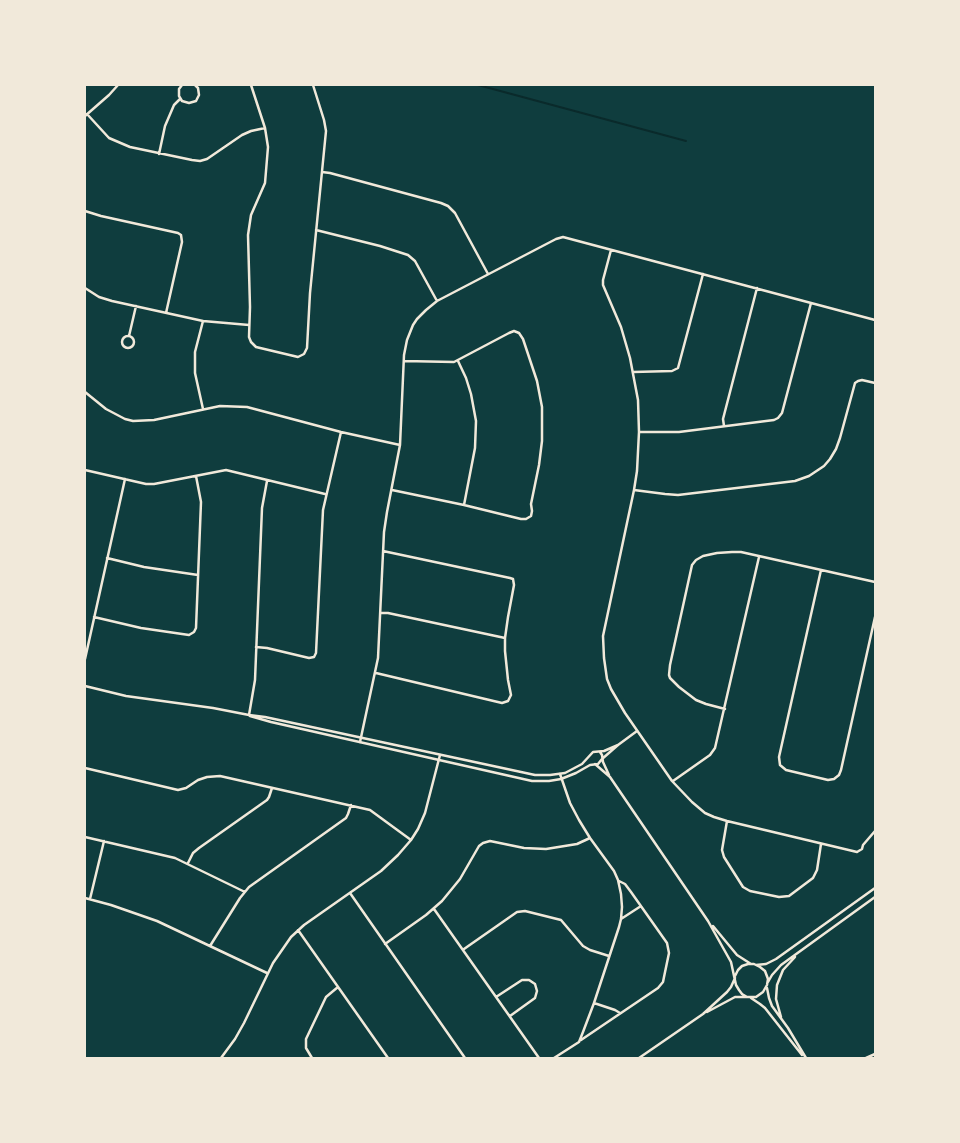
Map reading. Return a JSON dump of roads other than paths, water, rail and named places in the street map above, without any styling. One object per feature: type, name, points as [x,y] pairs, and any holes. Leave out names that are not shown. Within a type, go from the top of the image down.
[{"type":"street","points":[[118,85],[86,115],[109,138],[130,147],[200,161],[207,159],[242,135],[265,128]]},
{"type":"street","points":[[182,85],[178,92],[180,99],[186,103],[196,101],[199,91],[195,85]]},
{"type":"street","points":[[251,85],[265,128],[268,147],[265,183],[251,215],[248,235],[249,339],[255,346],[293,356],[301,356],[307,348],[310,292],[326,125],[313,85]]},
{"type":"street","points":[[159,154],[165,126],[174,105],[180,99]]},
{"type":"street","points":[[322,172],[448,206],[455,213],[488,274]]},
{"type":"street","points":[[85,211],[181,235],[182,242],[166,313]]},
{"type":"street","points":[[316,230],[408,255],[415,261],[436,301]]},
{"type":"street","points":[[360,742],[378,658],[385,522],[400,446],[404,361],[407,340],[417,319],[436,301],[559,238],[567,238],[875,320]]},
{"type":"street","points":[[611,250],[603,286],[621,326],[633,372],[638,400],[639,432],[634,490],[603,636],[611,689],[637,731],[672,781],[699,808],[714,817],[727,822],[857,852],[862,850],[863,844],[875,831]]},
{"type":"street","points":[[633,372],[672,371],[678,368],[704,274]]},
{"type":"street","points":[[85,288],[104,299],[202,321],[249,326]]},
{"type":"street","points":[[724,426],[723,419],[757,288]]},
{"type":"street","points":[[639,432],[675,432],[777,419],[781,416],[811,303]]},
{"type":"street","points":[[129,336],[136,306]]},
{"type":"street","points":[[202,321],[196,352],[195,373],[203,409]]},
{"type":"street","points":[[392,490],[524,519],[531,516],[531,504],[540,465],[542,407],[530,358],[522,336],[519,333],[509,333],[458,361],[404,361]]},
{"type":"street","points":[[129,336],[134,341],[133,345],[128,348],[123,345],[122,341],[124,337],[129,336]]},
{"type":"street","points":[[458,361],[471,394],[476,421],[475,448],[464,505]]},
{"type":"street","points":[[634,490],[678,495],[795,481],[809,476],[824,466],[836,449],[855,383],[858,380],[875,383]]},
{"type":"street","points":[[85,392],[106,409],[125,419],[134,421],[154,420],[220,406],[247,407],[400,446]]},
{"type":"street","points":[[256,647],[308,658],[314,657],[316,654],[323,510],[341,432]]},
{"type":"street","points":[[85,470],[154,484],[226,470],[326,494]]},
{"type":"street","points":[[94,618],[141,628],[189,635],[195,631],[201,502],[196,476]]},
{"type":"street","points":[[85,659],[125,479]]},
{"type":"street","points":[[249,715],[255,680],[262,508],[267,480]]},
{"type":"street","points":[[376,673],[502,703],[510,698],[511,694],[506,669],[505,638],[514,581],[511,578],[383,551]]},
{"type":"street","points":[[725,709],[696,700],[670,678],[668,671],[694,562],[700,557],[717,553],[736,552],[875,582]]},
{"type":"street","points":[[672,781],[713,752],[716,746],[759,556]]},
{"type":"street","points":[[108,558],[144,567],[198,574]]},
{"type":"street","points":[[821,570],[779,757],[780,765],[786,770],[828,780],[838,775],[843,761],[875,617]]},
{"type":"street","points":[[381,613],[505,638]]},
{"type":"street","points":[[85,686],[126,696],[265,717],[535,775],[545,776],[569,771],[580,765],[594,751],[604,751],[618,745]]},
{"type":"street","points":[[249,715],[264,721],[532,781],[562,779],[599,763],[618,745],[637,731]]},
{"type":"street","points":[[599,752],[602,755],[610,777],[708,921],[730,960],[740,992],[765,1008],[805,1058]]},
{"type":"street","points":[[590,754],[590,760],[610,777]]},
{"type":"street","points":[[222,1058],[244,1023],[267,973],[298,930],[387,866],[403,851],[411,840],[425,813],[440,755]]},
{"type":"street","points":[[85,768],[174,790],[182,789],[202,778],[216,775],[351,805],[374,812],[411,840]]},
{"type":"street","points":[[560,774],[573,809],[590,838],[614,871],[622,899],[621,919],[610,956],[579,1042]]},
{"type":"street","points":[[187,863],[193,853],[199,848],[267,800],[270,797],[272,788]]},
{"type":"street","points":[[210,946],[250,887],[344,820],[351,805]]},
{"type":"street","points":[[727,822],[722,850],[724,857],[743,886],[750,891],[779,898],[789,896],[813,878],[818,870],[822,844]]},
{"type":"street","points":[[85,836],[175,858],[245,892]]},
{"type":"street","points":[[385,944],[434,909],[456,885],[479,846],[485,842],[529,849],[546,849],[577,844],[590,838]]},
{"type":"street","points":[[90,899],[104,841]]},
{"type":"street","points":[[554,1058],[658,988],[663,982],[669,953],[668,946],[625,884],[618,880]]},
{"type":"street","points":[[756,965],[766,964],[776,959],[875,888]]},
{"type":"street","points":[[350,893],[464,1058]]},
{"type":"street","points":[[85,898],[122,908],[157,921],[267,973]]},
{"type":"street","points":[[640,1058],[703,1014],[735,997],[760,995],[776,970],[875,898]]},
{"type":"street","points":[[621,919],[641,906]]},
{"type":"street","points":[[434,909],[539,1058]]},
{"type":"street","points":[[463,950],[517,912],[523,910],[561,920],[583,946],[610,956]]},
{"type":"street","points":[[708,921],[737,954],[745,961],[765,971],[768,977],[769,999],[805,1058]]},
{"type":"street","points":[[298,930],[388,1058]]},
{"type":"street","points":[[783,1020],[776,999],[778,982],[785,967],[803,950]]},
{"type":"street","points":[[703,1014],[731,988],[738,970],[742,966],[752,964]]},
{"type":"street","points":[[496,997],[522,980],[529,980],[535,984],[537,991],[535,998],[510,1016]]},
{"type":"street","points":[[312,1058],[306,1048],[306,1041],[326,997],[338,987]]},
{"type":"street","points":[[594,1003],[615,1010],[620,1014]]},
{"type":"street","points":[[866,1058],[875,1054]]},
{"type":"waterway","points":[[478,85],[686,141]]}]
